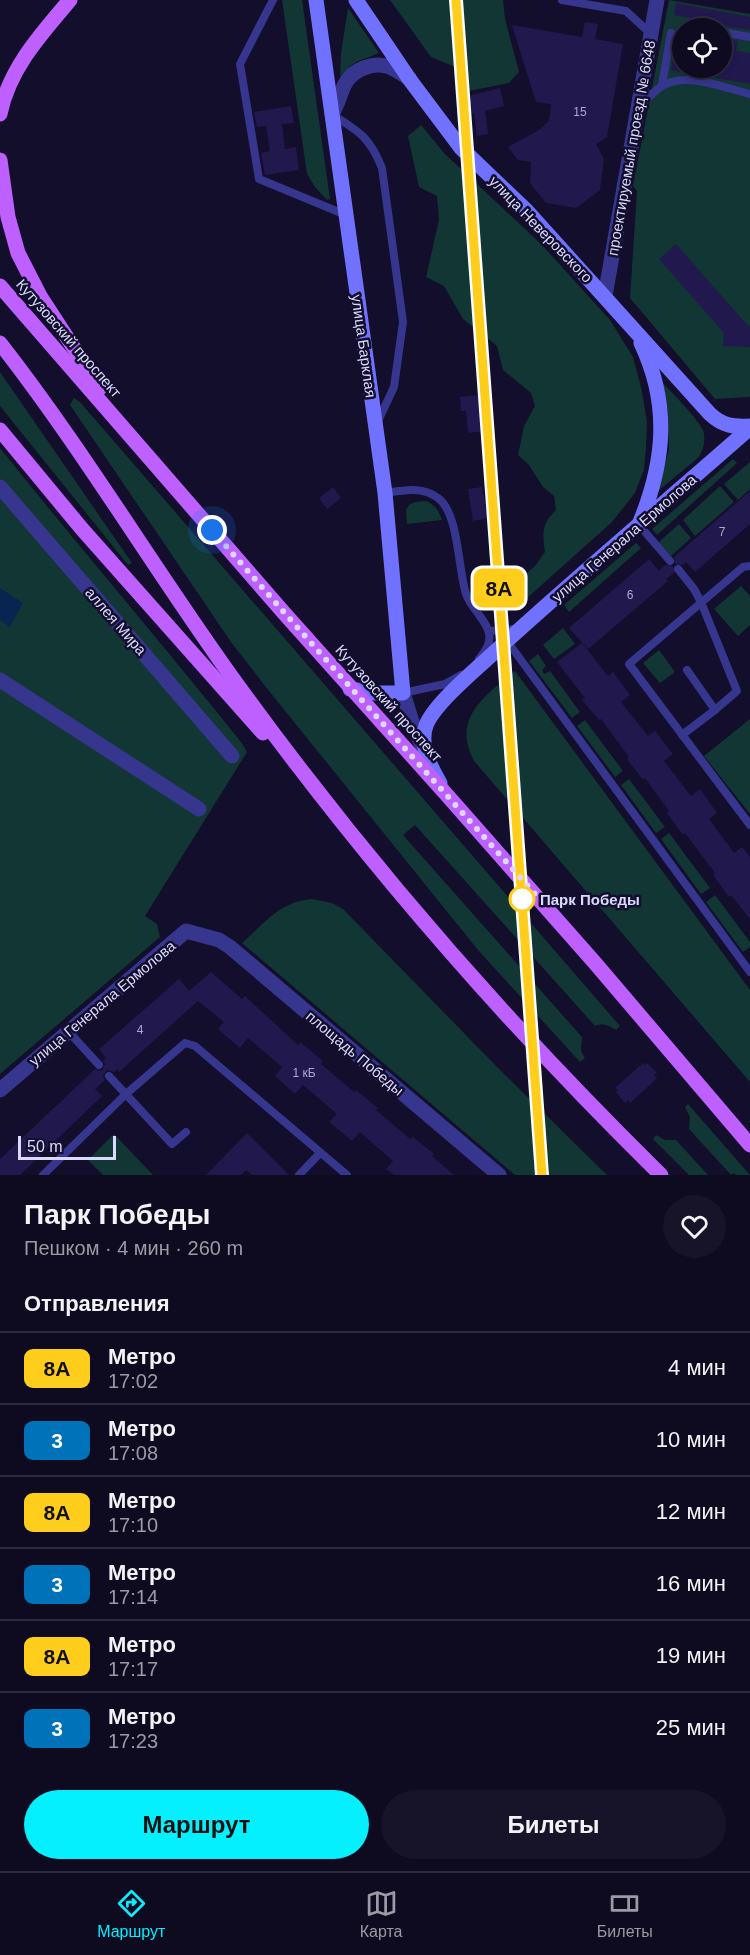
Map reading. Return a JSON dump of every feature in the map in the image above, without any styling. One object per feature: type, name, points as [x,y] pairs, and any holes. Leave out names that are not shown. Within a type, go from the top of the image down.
[{"type":"main road","points":[[0,114],[10,81],[19,65],[68,2]]},
{"type":"main road","points":[[0,160],[8,217],[18,253],[40,296],[150,459]]},
{"type":"main road","name":"Кутузовский проспект","points":[[0,286],[350,689],[595,963],[750,1145]]},
{"type":"main road","points":[[0,343],[56,418],[230,674],[328,807]]},
{"type":"main road","points":[[0,430],[82,529],[328,807],[414,912],[493,1002],[661,1175]]},
{"type":"street","name":"улица Барклая","points":[[316,0],[385,493],[403,693]]},
{"type":"street","name":"улица Неверовского","points":[[356,0],[410,80],[461,148],[527,211],[717,421],[736,427],[750,427]]},
{"type":"street","name":"проектируемый проезд № 6648","points":[[605,296],[657,0]]},
{"type":"street","points":[[332,114],[338,105],[345,84],[360,69],[379,65],[388,66],[410,80]]},
{"type":"street","points":[[632,327],[654,375],[662,419],[660,457],[639,525]]},
{"type":"street","name":"улица Генерала Ермолова","points":[[446,794],[427,756],[424,734],[432,714],[441,703],[523,626],[750,427]]},
{"type":"street","name":"аллея Мира","points":[[0,487],[232,756]]},
{"type":"street","points":[[0,680],[199,809]]},
{"type":"street","points":[[350,689],[375,693],[403,693],[413,725],[427,756]]},
{"type":"street","name":"улица Генерала Ермолова","points":[[0,1090],[186,931],[209,936]]},
{"type":"street","name":"площадь Победы","points":[[209,936],[230,947],[499,1175]]},
{"type":"lane","points":[[273,0],[240,64],[259,179],[346,215]]},
{"type":"lane","points":[[562,0],[610,4],[626,11],[651,34]]},
{"type":"lane","points":[[662,85],[671,33]]},
{"type":"lane","points":[[732,34],[750,37]]},
{"type":"lane","points":[[638,107],[662,85],[680,79],[750,94]]},
{"type":"lane","points":[[332,114],[363,136],[375,149],[382,168],[403,322],[393,387],[375,426]]},
{"type":"lane","points":[[385,493],[416,489],[431,494],[446,505],[452,521],[466,595],[489,631],[489,642],[485,651],[460,676],[445,684],[403,693]]},
{"type":"lane","points":[[639,525],[670,561]]},
{"type":"lane","points":[[750,566],[743,567],[629,664],[750,825]]},
{"type":"lane","points":[[678,569],[701,602],[737,691],[682,735]]},
{"type":"lane","points":[[489,631],[511,630],[523,626]]},
{"type":"lane","points":[[507,641],[750,972]]},
{"type":"lane","points":[[687,670],[715,710]]},
{"type":"lane","points":[[68,1031],[99,1065]]},
{"type":"lane","points":[[43,1175],[126,1094],[184,1043],[195,1047],[346,1175]]},
{"type":"lane","points":[[109,1076],[172,1144],[186,1132]]},
{"type":"lane","points":[[299,1175],[320,1153]]},
{"type":"green space","points":[[282,0],[302,0],[330,199],[327,200],[307,174]]},
{"type":"green space","points":[[390,0],[503,0],[505,19],[519,72],[509,83],[469,91],[467,82],[455,67],[431,57]]},
{"type":"green space","points":[[669,0],[750,14],[749,397],[715,399],[630,298],[637,191],[633,186]]},
{"type":"green space","points":[[348,8],[379,53],[354,63],[340,77],[341,53]]},
{"type":"green space","points":[[421,125],[445,154],[542,245],[610,320],[633,357],[642,391],[647,422],[646,447],[644,470],[635,493],[612,522],[525,600],[516,602],[509,600],[508,589],[535,566],[545,552],[544,529],[548,519],[556,510],[554,496],[543,487],[529,465],[518,455],[524,426],[535,406],[531,393],[503,370],[497,346],[463,319],[444,286],[426,277],[439,220],[437,196],[419,187],[408,136]]},
{"type":"green space","points":[[0,372],[132,563],[128,565],[0,406]]},
{"type":"green space","points":[[662,383],[684,405],[703,430],[704,441],[698,458],[658,491],[669,450],[668,412]]},
{"type":"green space","points":[[74,398],[80,402],[620,1026],[616,1030],[606,1025],[595,1026],[415,825],[403,835],[582,1037],[581,1051],[585,1058],[580,1062],[478,950],[231,642],[70,405]]},
{"type":"green space","points":[[0,448],[247,752],[145,916],[157,924],[160,937],[0,1074]]},
{"type":"green space","points":[[733,459],[737,463],[657,535],[652,529]]},
{"type":"green space","points":[[750,462],[750,489],[738,500],[724,484]]},
{"type":"green space","points":[[720,486],[734,502],[695,536],[683,520]]},
{"type":"green space","points":[[426,501],[432,504],[442,520],[407,524],[406,510],[409,505]]},
{"type":"green space","points":[[679,524],[691,538],[671,556],[659,542]]},
{"type":"green space","points":[[636,543],[641,548],[569,612],[564,605]]},
{"type":"green space","points":[[741,586],[750,596],[750,625],[738,636],[714,609]]},
{"type":"green space","points":[[563,628],[575,644],[554,659],[543,645]]},
{"type":"green space","points":[[659,650],[675,672],[660,683],[643,663]]},
{"type":"green space","points":[[538,654],[546,666],[542,670],[544,674],[550,671],[580,712],[572,718],[529,661]]},
{"type":"green space","points":[[515,671],[750,990],[750,1082],[474,761],[468,746],[469,720],[483,699]]},
{"type":"green space","points":[[750,719],[750,814],[704,756]]},
{"type":"green space","points":[[585,720],[623,771],[615,777],[577,726]]},
{"type":"green space","points":[[629,779],[665,827],[656,833],[621,785]]},
{"type":"green space","points":[[669,833],[710,888],[701,894],[661,839]]},
{"type":"green space","points":[[715,895],[750,942],[750,947],[743,952],[706,902]]},
{"type":"green space","points":[[312,899],[332,903],[343,909],[500,1070],[607,1175],[515,1175],[242,943],[274,914],[291,904]]},
{"type":"green space","points":[[688,1104],[750,1175],[734,1173],[731,1175],[689,1129],[690,1117],[685,1107]]},
{"type":"green space","points":[[114,1134],[153,1175],[103,1175],[88,1160]]},
{"type":"green space","points":[[656,1135],[665,1140],[676,1140],[708,1175],[689,1175],[653,1139]]},
{"type":"water","points":[[0,588],[23,603],[10,627],[0,620]]},
{"type":"building","points":[[676,3],[750,17],[750,30],[732,27],[732,18],[690,18],[674,15]]},
{"type":"building","points":[[585,22],[598,24],[595,39],[623,44],[607,137],[596,144],[604,159],[600,190],[576,208],[546,203],[530,183],[531,162],[518,160],[508,147],[539,130],[549,121],[551,104],[536,102],[512,25],[582,37]]},
{"type":"building","points":[[732,40],[738,41],[736,51],[750,53],[750,84],[716,78],[732,78]]},
{"type":"building","points":[[500,88],[504,106],[485,111],[488,134],[477,136],[474,113],[468,115],[464,97]]},
{"type":"building","points":[[291,106],[294,123],[282,124],[285,149],[296,147],[299,170],[265,175],[261,153],[270,151],[266,126],[257,127],[254,112]]},
{"type":"building","points":[[676,244],[750,328],[750,347],[723,346],[724,333],[659,259]]},
{"type":"building","points":[[490,394],[493,430],[468,433],[466,411],[461,411],[460,397]]},
{"type":"building","points":[[333,487],[341,498],[327,509],[319,498]]},
{"type":"building","points":[[482,487],[488,518],[473,521],[468,489]]},
{"type":"building","points":[[750,491],[750,524],[695,572],[686,562],[683,565],[675,564],[674,557]]},
{"type":"building","points":[[649,559],[659,571],[665,565],[673,566],[674,573],[666,579],[668,581],[588,649],[569,628]]},
{"type":"building","points":[[582,643],[608,676],[613,672],[630,695],[621,702],[648,736],[655,731],[673,754],[664,761],[691,796],[700,789],[717,813],[709,819],[734,853],[742,847],[750,857],[750,919],[731,895],[729,897],[713,875],[715,873],[685,833],[683,835],[645,778],[643,780],[627,759],[629,757],[601,719],[599,720],[582,700],[585,698],[557,662]]},
{"type":"building","points":[[211,972],[242,999],[245,996],[298,1045],[300,1042],[323,1061],[321,1064],[354,1092],[356,1090],[378,1108],[376,1110],[410,1139],[413,1137],[434,1154],[432,1156],[454,1175],[394,1175],[386,1169],[393,1161],[360,1132],[352,1141],[329,1122],[337,1114],[303,1085],[295,1094],[275,1076],[282,1067],[248,1038],[240,1048],[218,1029],[224,1022],[198,1001],[119,1072],[117,1069],[114,1072],[108,1070],[105,1072],[103,1077],[105,1080],[95,1089],[102,1096],[20,1175],[0,1175],[0,1159],[95,1069],[100,1071],[103,1069],[105,1064],[103,1061],[106,1058],[99,1049],[179,979],[189,991]]},
{"type":"building","points":[[643,1063],[645,1065],[647,1063],[657,1073],[654,1075],[657,1078],[630,1103],[628,1100],[625,1103],[615,1088]]},
{"type":"building","points":[[247,1133],[289,1175],[252,1175],[246,1170],[241,1175],[206,1175]]},
{"type":"metro line","name":"8А","points":[[456,0],[542,1175]]},
{"type":"place","name":"Парк Победы","points":[[522,899]]},
{"type":"route","points":[[212,530],[350,689],[535,894],[522,899]]}]
